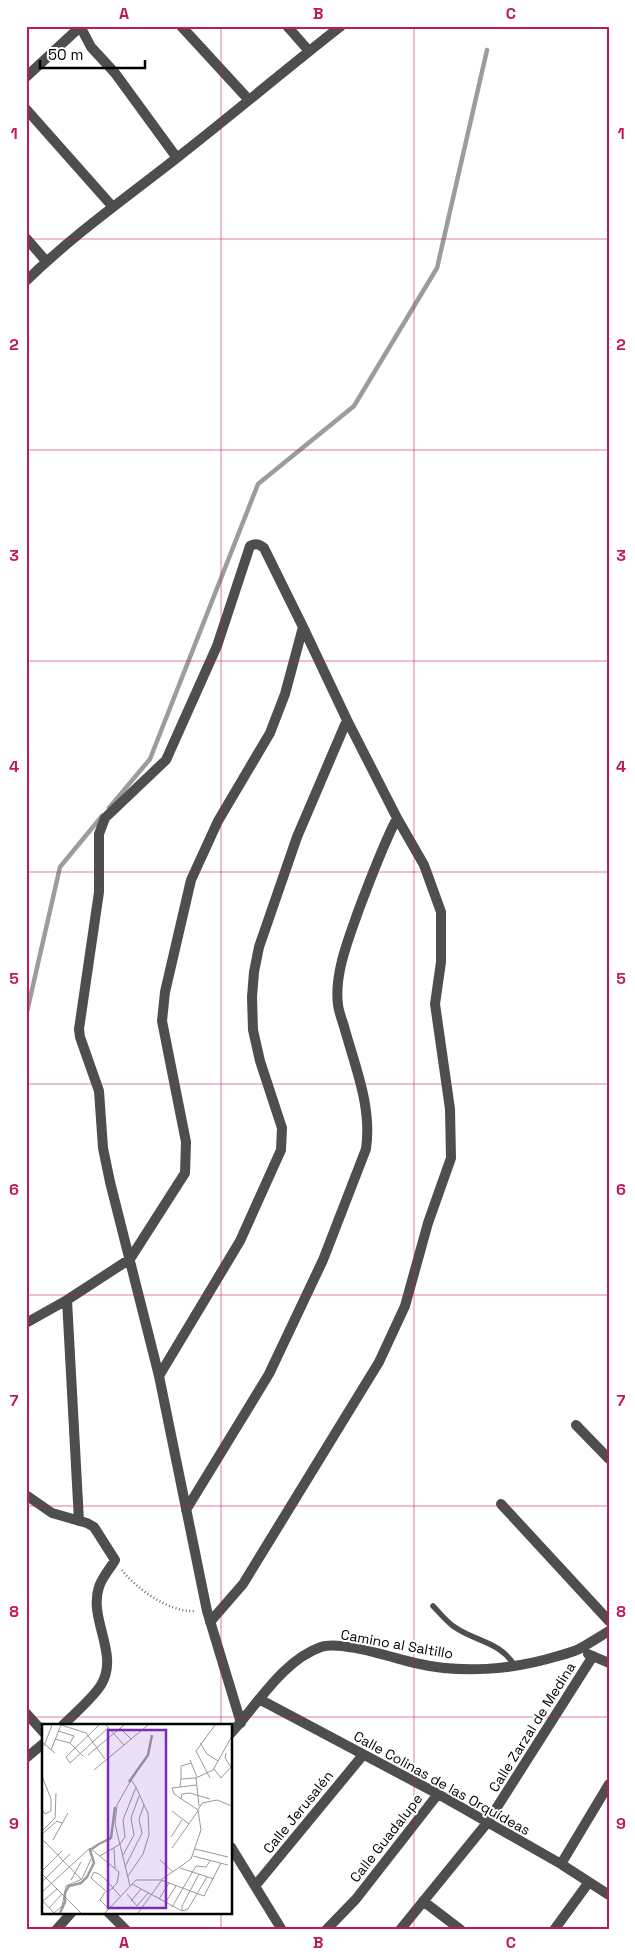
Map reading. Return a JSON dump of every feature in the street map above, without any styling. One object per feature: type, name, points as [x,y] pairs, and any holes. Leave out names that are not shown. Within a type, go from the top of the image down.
[{"type":"street","points":[[181,26],[250,100]]},
{"type":"street","points":[[287,26],[308,51]]},
{"type":"street","points":[[26,281],[46,261],[112,206],[177,158],[341,26]]},
{"type":"street","points":[[26,77],[81,27],[91,47],[115,73],[177,158]]},
{"type":"street","points":[[26,109],[112,206]]},
{"type":"street","points":[[26,238],[46,261]]},
{"type":"street","points":[[210,1622],[242,1584],[379,1362],[405,1306],[428,1223],[451,1158],[450,1108],[435,1004],[441,962],[442,912],[424,865],[397,818],[347,720],[264,548],[259,544],[250,546],[217,646],[166,760],[105,818],[99,834],[99,892],[79,1029],[80,1037],[99,1091],[103,1148],[110,1182],[160,1376],[207,1611],[210,1622],[240,1723]]},
{"type":"street","points":[[26,1323],[67,1300],[130,1259],[185,1173],[186,1142],[162,1021],[165,992],[191,880],[218,821],[270,733],[285,694],[303,627]]},
{"type":"street","points":[[160,1376],[240,1241],[281,1150],[282,1128],[260,1061],[253,1030],[252,997],[254,972],[259,947],[297,837],[347,720]]},
{"type":"street","points":[[186,1510],[269,1374],[323,1260],[366,1149],[368,1133],[367,1111],[338,1004],[339,978],[346,947],[369,883],[397,818]]},
{"type":"street","points":[[67,1300],[79,1521]]},
{"type":"street","points":[[576,1425],[609,1459]]},
{"type":"street","points":[[26,1494],[52,1513],[94,1527],[116,1560],[102,1579],[96,1600],[107,1663],[101,1685],[64,1724]]},
{"type":"street","points":[[501,1504],[609,1621]]},
{"type":"street","name":"Camino al Saltillo","points":[[259,1699],[283,1673],[304,1656],[323,1646],[352,1647],[418,1663],[463,1669],[515,1666],[541,1661],[578,1649],[609,1631]]},
{"type":"street","points":[[578,1649],[609,1663]]},
{"type":"street","name":"Calle Zarzal de Medina","points":[[400,1930],[487,1823],[593,1656]]},
{"type":"street","points":[[232,1732],[259,1699]]},
{"type":"street","name":"Calle Colinas de las Orquídeas","points":[[259,1699],[438,1794],[561,1864],[609,1895]]},
{"type":"street","points":[[26,1713],[42,1731]]},
{"type":"street","points":[[26,1758],[42,1745]]},
{"type":"street","name":"Calle Jerusalén","points":[[255,1886],[363,1755]]},
{"type":"street","points":[[561,1864],[609,1784]]},
{"type":"street","name":"Calle Guadalupe","points":[[326,1930],[356,1899],[438,1794]]},
{"type":"street","points":[[232,1849],[282,1930]]},
{"type":"street","points":[[554,1930],[589,1882]]},
{"type":"street","points":[[423,1901],[461,1930]]},
{"type":"street","points":[[56,1930],[70,1914]]},
{"type":"street","points":[[110,1914],[126,1930]]},
{"type":"lane","points":[[433,1606],[452,1625],[481,1642],[497,1647],[509,1655],[515,1666]]},
{"type":"path","points":[[116,1560],[128,1577],[164,1603],[188,1612],[207,1611]]},
{"type":"waterway","points":[[109,808],[150,759],[258,484],[354,406],[437,268],[487,50]]},
{"type":"waterway","points":[[26,1016],[60,867],[102,816]]}]
